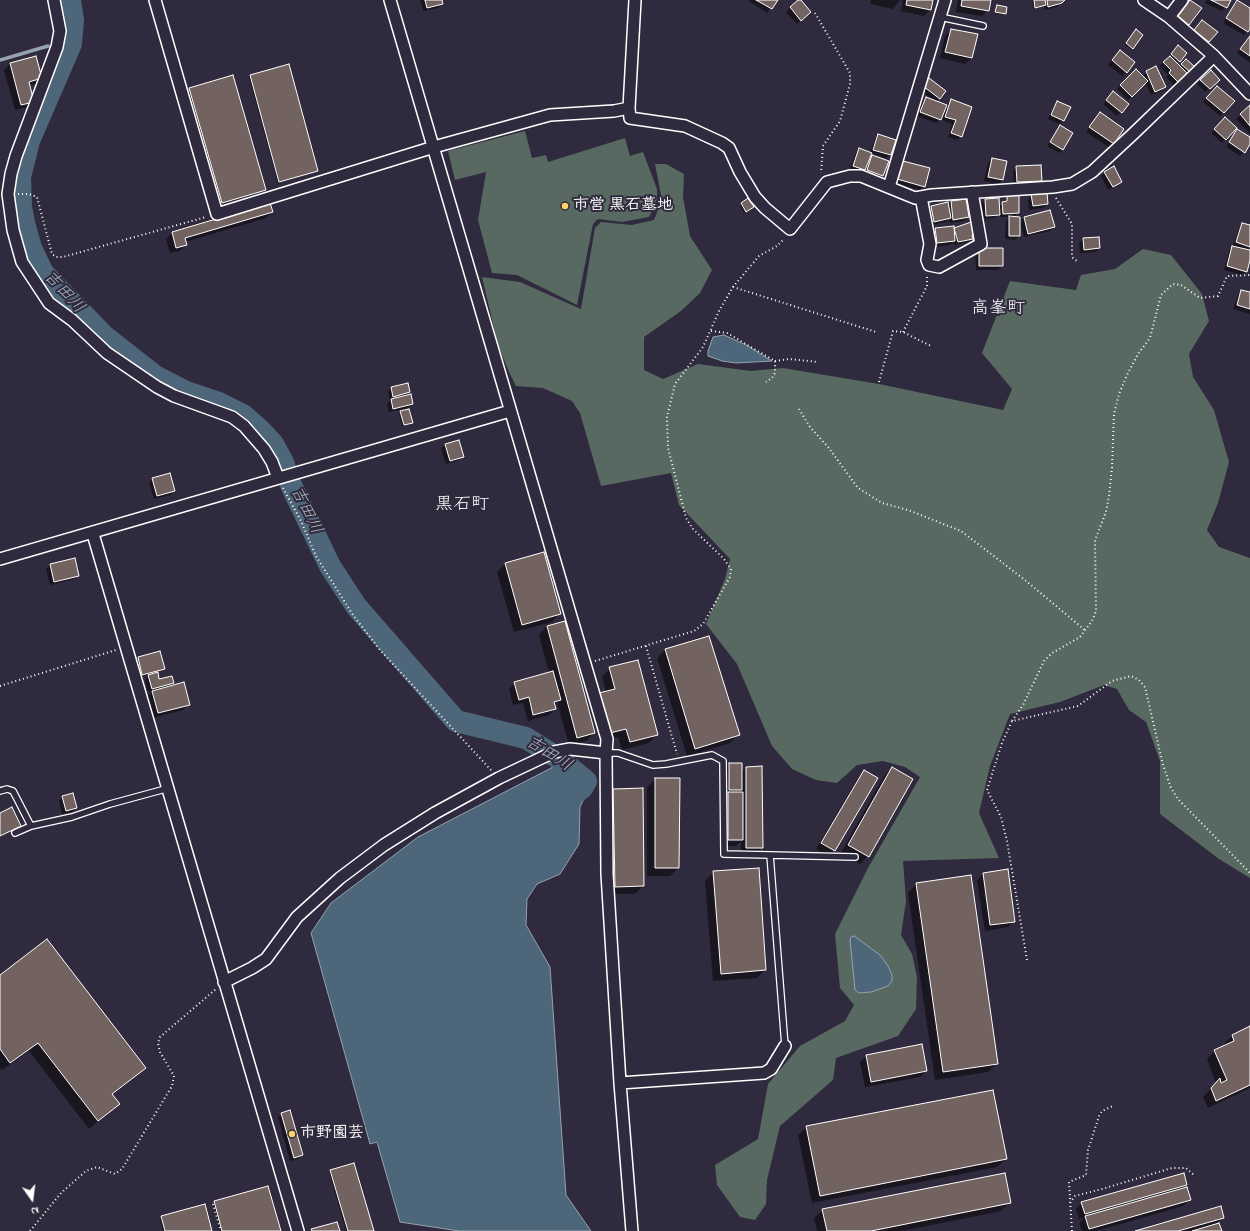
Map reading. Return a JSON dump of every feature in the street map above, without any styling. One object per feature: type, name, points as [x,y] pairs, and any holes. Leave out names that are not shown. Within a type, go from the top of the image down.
[{"type":"street","points":[[54,0],[60,31],[57,47],[16,156],[8,194],[13,230],[22,262],[49,303],[72,320],[107,353],[157,387],[174,396],[232,417],[244,426],[264,449],[272,462],[278,478]]},
{"type":"street","points":[[155,0],[217,214],[434,147],[550,116],[614,111],[629,108]]},
{"type":"street","points":[[390,0],[607,739],[607,874],[620,1083],[632,1231]]},
{"type":"street","points":[[635,0],[629,108],[630,118],[685,126],[722,143],[728,148],[740,172],[755,196],[765,208],[790,229],[827,182],[850,176],[861,176],[915,198],[921,196],[1053,187],[1072,184],[1092,172],[1214,56]]},
{"type":"street","points":[[889,187],[945,0]]},
{"type":"street","points":[[1144,0],[1169,17],[1214,56],[1250,94]]},
{"type":"street","points":[[1169,17],[1182,0]]},
{"type":"street","points":[[921,196],[930,244],[928,260],[929,265],[939,267],[981,244],[972,192]]},
{"type":"street","points":[[0,559],[93,534],[296,472],[510,411]]},
{"type":"street","points":[[93,534],[169,788],[224,982],[298,1231]]},
{"type":"street","points":[[224,982],[266,959],[297,917],[340,878],[384,845],[435,814],[499,778],[554,752],[570,749],[606,753]]},
{"type":"street","points":[[620,1083],[764,1073],[771,1069],[785,1046]]},
{"type":"lane","points":[[940,17],[983,26]]},
{"type":"lane","points":[[606,753],[618,753],[653,765],[712,755],[723,761],[724,854],[855,857]]},
{"type":"lane","points":[[15,834],[31,826],[72,817],[110,804],[169,788]]},
{"type":"lane","points":[[0,792],[7,789],[13,791],[31,826]]},
{"type":"lane","points":[[770,855],[785,1046]]},
{"type":"path","points":[[815,13],[850,73],[850,84],[840,121],[823,146],[821,178],[823,186]]},
{"type":"path","points":[[1053,187],[1054,195],[1072,224],[1072,254],[1073,258],[1077,261]]},
{"type":"path","points":[[29,194],[37,196],[40,202],[52,254],[56,257],[63,257],[217,214]]},
{"type":"path","points":[[585,664],[694,631],[703,624],[730,577],[731,569],[724,559],[693,529],[686,518],[668,448],[666,430],[670,400],[675,384],[702,348],[719,311],[733,287],[760,256],[783,240],[790,229]]},
{"type":"path","points":[[903,332],[927,286],[928,260]]},
{"type":"path","points":[[1027,960],[1007,841],[1001,817],[987,790],[1002,743],[1012,721],[1023,705],[1044,661],[1052,653],[1080,637],[1086,631],[1096,611],[1095,540],[1104,517],[1109,496],[1112,468],[1114,414],[1119,394],[1127,375],[1138,354],[1150,338],[1161,295],[1173,284],[1181,285],[1200,298],[1218,296],[1227,276],[1250,275]]},
{"type":"path","points":[[733,287],[876,332]]},
{"type":"path","points":[[711,331],[727,333],[775,361],[789,359],[818,362]]},
{"type":"path","points":[[879,382],[892,331],[903,332],[931,346]]},
{"type":"path","points":[[766,382],[772,378],[775,373],[775,361]]},
{"type":"path","points":[[799,409],[810,427],[828,447],[858,488],[882,503],[914,513],[961,531],[1014,571],[1086,631]]},
{"type":"path","points":[[278,478],[301,521],[316,556],[353,615],[380,650],[499,778]]},
{"type":"path","points":[[0,686],[127,646]]},
{"type":"path","points":[[646,646],[679,760]]},
{"type":"path","points":[[1012,721],[1078,706],[1086,702],[1112,681],[1132,676],[1140,680],[1148,695],[1163,765],[1171,788],[1178,799],[1250,873]]},
{"type":"path","points":[[30,1231],[61,1193],[86,1171],[97,1167],[115,1174],[122,1169],[172,1086],[174,1076],[160,1052],[158,1043],[160,1038],[224,982]]},
{"type":"path","points":[[1072,1231],[1069,1204],[1069,1182],[1086,1175],[1088,1150],[1099,1116],[1102,1111],[1114,1106]]},
{"type":"path","points":[[1069,1204],[1075,1196],[1102,1190],[1172,1168],[1186,1168],[1195,1176]]},
{"type":"path","points":[[213,1204],[221,1231]]},
{"type":"green space","points":[[525,131],[532,158],[546,155],[548,162],[625,138],[630,156],[643,152],[657,189],[657,200],[649,217],[622,222],[598,219],[593,224],[577,305],[517,275],[492,273],[478,220],[486,172],[455,180],[448,151]]},
{"type":"green space","points":[[655,164],[666,164],[684,174],[683,197],[690,236],[712,270],[700,293],[681,311],[644,337],[644,370],[663,379],[698,364],[751,371],[783,368],[879,384],[1003,410],[1012,389],[982,353],[1010,281],[1076,290],[1081,275],[1115,269],[1143,249],[1171,255],[1202,294],[1209,321],[1189,354],[1193,377],[1214,410],[1229,462],[1218,503],[1207,530],[1219,547],[1250,558],[1250,878],[1219,859],[1160,814],[1160,761],[1146,722],[1129,710],[1117,689],[1104,685],[1060,702],[1010,714],[990,766],[979,813],[999,858],[903,861],[906,901],[901,935],[912,954],[917,977],[916,1009],[898,1036],[836,1058],[833,1080],[780,1126],[767,1180],[766,1204],[755,1220],[740,1217],[717,1185],[715,1165],[758,1139],[768,1084],[800,1046],[845,1021],[854,1005],[840,988],[835,934],[868,868],[920,777],[905,767],[883,761],[857,765],[837,783],[816,780],[792,769],[772,746],[737,664],[706,624],[725,579],[730,559],[679,505],[671,473],[601,486],[580,413],[572,401],[543,388],[516,386],[509,372],[498,345],[482,277],[520,282],[581,309],[595,228],[601,222],[632,225],[654,220],[662,200]]},
{"type":"water","points":[[724,335],[746,345],[772,361],[736,363],[722,361],[708,356],[708,351],[713,337]]},
{"type":"water","points":[[555,766],[589,789],[580,807],[579,844],[560,874],[537,884],[527,899],[526,925],[550,967],[566,1195],[591,1231],[459,1231],[400,1222],[377,1142],[370,1144],[311,933],[331,903],[418,837]]},
{"type":"water","points":[[854,936],[880,955],[888,966],[892,975],[892,981],[888,986],[871,992],[859,993],[855,990],[850,940],[851,937]]},
{"type":"building","points":[[425,0],[442,0],[443,4],[427,8]]},
{"type":"building","points":[[756,0],[778,0],[772,9]]},
{"type":"building","points":[[798,0],[801,0],[811,12],[801,21],[790,7]]},
{"type":"building","points":[[907,0],[933,0],[931,10],[906,5]]},
{"type":"building","points":[[962,0],[991,0],[989,11],[961,6]]},
{"type":"building","points":[[1034,0],[1045,0],[1046,5],[1035,8]]},
{"type":"building","points":[[1047,0],[1065,0],[1062,3],[1048,7]]},
{"type":"building","points":[[1190,0],[1202,8],[1189,25],[1178,16]]},
{"type":"building","points":[[1211,0],[1231,0],[1227,8]]},
{"type":"building","points":[[1237,0],[1250,8],[1250,29],[1248,32],[1226,18]]},
{"type":"building","points":[[997,5],[1007,7],[1006,14],[995,12]]},
{"type":"building","points":[[1202,20],[1218,32],[1209,42],[1194,30]]},
{"type":"building","points":[[951,29],[978,34],[972,58],[945,52]]},
{"type":"building","points":[[1136,29],[1143,35],[1133,49],[1126,43]]},
{"type":"building","points":[[1250,36],[1250,56],[1240,49]]},
{"type":"building","points":[[1178,45],[1187,53],[1180,62],[1171,54]]},
{"type":"building","points":[[1120,50],[1135,62],[1127,73],[1112,60]]},
{"type":"building","points":[[36,56],[42,78],[29,82],[34,102],[21,105],[10,63]]},
{"type":"building","points":[[1170,56],[1187,73],[1178,82],[1169,73],[1171,70],[1163,62]]},
{"type":"building","points":[[1186,59],[1195,67],[1190,72],[1181,64]]},
{"type":"building","points":[[289,64],[318,171],[279,182],[250,75]]},
{"type":"building","points":[[1156,66],[1166,87],[1155,92],[1146,71]]},
{"type":"building","points":[[1136,69],[1148,81],[1132,97],[1120,85]]},
{"type":"building","points":[[1211,70],[1220,80],[1210,89],[1200,80]]},
{"type":"building","points":[[233,75],[266,190],[222,203],[189,88]]},
{"type":"building","points":[[929,78],[946,91],[940,99],[923,86]]},
{"type":"building","points":[[1217,86],[1235,101],[1224,113],[1206,98]]},
{"type":"building","points":[[1113,91],[1129,104],[1122,113],[1106,100]]},
{"type":"building","points":[[926,97],[947,105],[941,120],[920,112]]},
{"type":"building","points":[[951,99],[972,107],[962,137],[951,133],[956,120],[945,117]]},
{"type":"building","points":[[1057,101],[1071,107],[1064,121],[1051,115]]},
{"type":"building","points":[[1250,105],[1250,126],[1240,114]]},
{"type":"building","points":[[1100,112],[1124,129],[1114,144],[1089,127]]},
{"type":"building","points":[[1225,117],[1237,128],[1226,140],[1214,129]]},
{"type":"building","points":[[1060,125],[1073,133],[1063,150],[1050,142]]},
{"type":"building","points":[[1237,129],[1250,137],[1250,144],[1245,153],[1229,142]]},
{"type":"building","points":[[878,134],[896,140],[891,155],[873,150]]},
{"type":"building","points":[[859,148],[872,153],[865,170],[853,166]]},
{"type":"building","points":[[872,155],[889,161],[883,176],[867,170]]},
{"type":"building","points":[[992,158],[1007,161],[1003,180],[988,177]]},
{"type":"building","points":[[903,161],[930,168],[925,187],[897,179]]},
{"type":"building","points":[[1041,165],[1042,181],[1017,182],[1016,166]]},
{"type":"building","points":[[1114,166],[1122,182],[1113,187],[1104,172]]},
{"type":"building","points":[[1047,192],[1048,204],[1033,206],[1031,194]]},
{"type":"building","points":[[1019,195],[1019,213],[1003,214],[1002,202],[1007,201],[1007,196]]},
{"type":"building","points":[[748,198],[754,207],[746,212],[741,203]]},
{"type":"building","points":[[999,198],[1000,215],[986,216],[985,199]]},
{"type":"building","points":[[966,199],[969,217],[953,220],[951,201]]},
{"type":"building","points":[[948,202],[951,218],[934,222],[931,206]]},
{"type":"building","points":[[270,203],[273,212],[185,238],[187,245],[176,248],[172,232]]},
{"type":"building","points":[[1050,210],[1055,227],[1028,234],[1024,217]]},
{"type":"building","points":[[1009,216],[1020,217],[1020,236],[1009,236]]},
{"type":"building","points":[[974,221],[977,233],[972,235],[973,239],[958,242],[954,228]]},
{"type":"building","points":[[1242,223],[1250,225],[1250,247],[1236,242]]},
{"type":"building","points":[[954,226],[955,241],[937,243],[935,228]]},
{"type":"building","points":[[1099,237],[1100,248],[1084,250],[1083,238]]},
{"type":"building","points":[[1232,246],[1250,250],[1250,260],[1247,272],[1227,266]]},
{"type":"building","points":[[979,248],[1003,248],[1003,266],[979,266]]},
{"type":"building","points":[[1241,290],[1250,292],[1250,309],[1237,305]]},
{"type":"building","points":[[408,383],[410,392],[393,397],[391,387]]},
{"type":"building","points":[[411,394],[413,404],[393,409],[391,399]]},
{"type":"building","points":[[409,409],[413,423],[404,425],[400,411]]},
{"type":"building","points":[[459,440],[464,457],[450,461],[445,444]]},
{"type":"building","points":[[170,473],[175,491],[157,496],[152,478]]},
{"type":"building","points":[[544,552],[561,614],[522,625],[505,563]]},
{"type":"building","points":[[75,558],[79,576],[54,582],[50,564]]},
{"type":"building","points":[[565,621],[595,733],[577,738],[547,626]]},
{"type":"building","points":[[709,636],[740,735],[695,749],[665,649]]},
{"type":"building","points":[[160,651],[165,669],[142,675],[138,657]]},
{"type":"building","points":[[638,660],[658,735],[630,742],[626,729],[610,733],[599,693],[615,689],[609,667]]},
{"type":"building","points":[[553,671],[561,700],[554,702],[556,709],[533,715],[529,697],[519,700],[514,682]]},
{"type":"building","points":[[158,672],[159,679],[172,676],[174,683],[152,689],[148,675]]},
{"type":"building","points":[[184,682],[190,705],[158,713],[152,691]]},
{"type":"building","points":[[729,763],[742,763],[742,790],[729,790]]},
{"type":"building","points":[[762,766],[763,848],[746,848],[746,767]]},
{"type":"building","points":[[892,767],[913,779],[869,857],[848,845]]},
{"type":"building","points":[[864,770],[878,778],[835,851],[821,843]]},
{"type":"building","points":[[655,778],[680,778],[679,868],[655,868]]},
{"type":"building","points":[[643,788],[644,886],[615,887],[613,789]]},
{"type":"building","points":[[728,792],[743,792],[743,840],[728,840]]},
{"type":"building","points":[[73,793],[77,808],[66,811],[62,796]]},
{"type":"building","points":[[12,807],[21,826],[0,836],[0,813]]},
{"type":"building","points":[[759,868],[766,970],[721,974],[713,871]]},
{"type":"building","points":[[1008,869],[1015,922],[990,925],[983,873]]},
{"type":"building","points":[[971,875],[998,1064],[943,1072],[916,883]]},
{"type":"building","points":[[47,939],[146,1068],[112,1094],[120,1104],[98,1121],[38,1043],[10,1063],[0,1049],[0,975]]},
{"type":"building","points":[[1250,1026],[1250,1085],[1216,1101],[1211,1088],[1220,1078],[1221,1083],[1227,1080],[1214,1050],[1234,1041],[1232,1035]]},
{"type":"building","points":[[922,1044],[927,1071],[871,1082],[866,1055]]},
{"type":"building","points":[[993,1090],[1007,1159],[820,1196],[806,1126]]},
{"type":"building","name":"市野園芸","points":[[290,1110],[303,1155],[294,1158],[281,1113]]},
{"type":"building","points":[[354,1163],[374,1231],[348,1231],[330,1170]]},
{"type":"building","points":[[1005,1173],[1011,1203],[871,1231],[827,1231],[822,1209]]},
{"type":"building","points":[[1184,1173],[1187,1185],[1085,1214],[1081,1202]]},
{"type":"building","points":[[268,1186],[281,1231],[222,1231],[214,1201]]},
{"type":"building","points":[[1187,1187],[1191,1200],[1089,1229],[1085,1216]]},
{"type":"building","points":[[205,1204],[212,1231],[165,1231],[161,1216]]},
{"type":"building","points":[[1221,1206],[1224,1218],[1178,1231],[1135,1231]]},
{"type":"building","points":[[337,1222],[340,1231],[312,1231],[311,1229]]},
{"type":"building","points":[[1219,1223],[1222,1231],[1192,1231]]},
{"type":"waterway","name":"吉田川","points":[[70,0],[73,20],[71,44],[29,141],[20,177],[21,207],[24,223],[31,248],[43,273],[104,336],[155,376],[186,392],[219,403],[243,415],[261,431],[273,444],[283,462],[291,485],[330,566],[356,606],[456,721],[526,738],[558,758],[586,781],[582,788],[560,805]]},
{"type":"waterway","points":[[0,60],[48,46]]},
{"type":"place","name":"市営 黒石墓地","points":[[565,206]]},
{"type":"place","name":"市野園芸","points":[[292,1134]]},
{"type":"district","name":"高峯町","points":[[998,310]]},
{"type":"district","name":"黒石町","points":[[462,506]]}]
